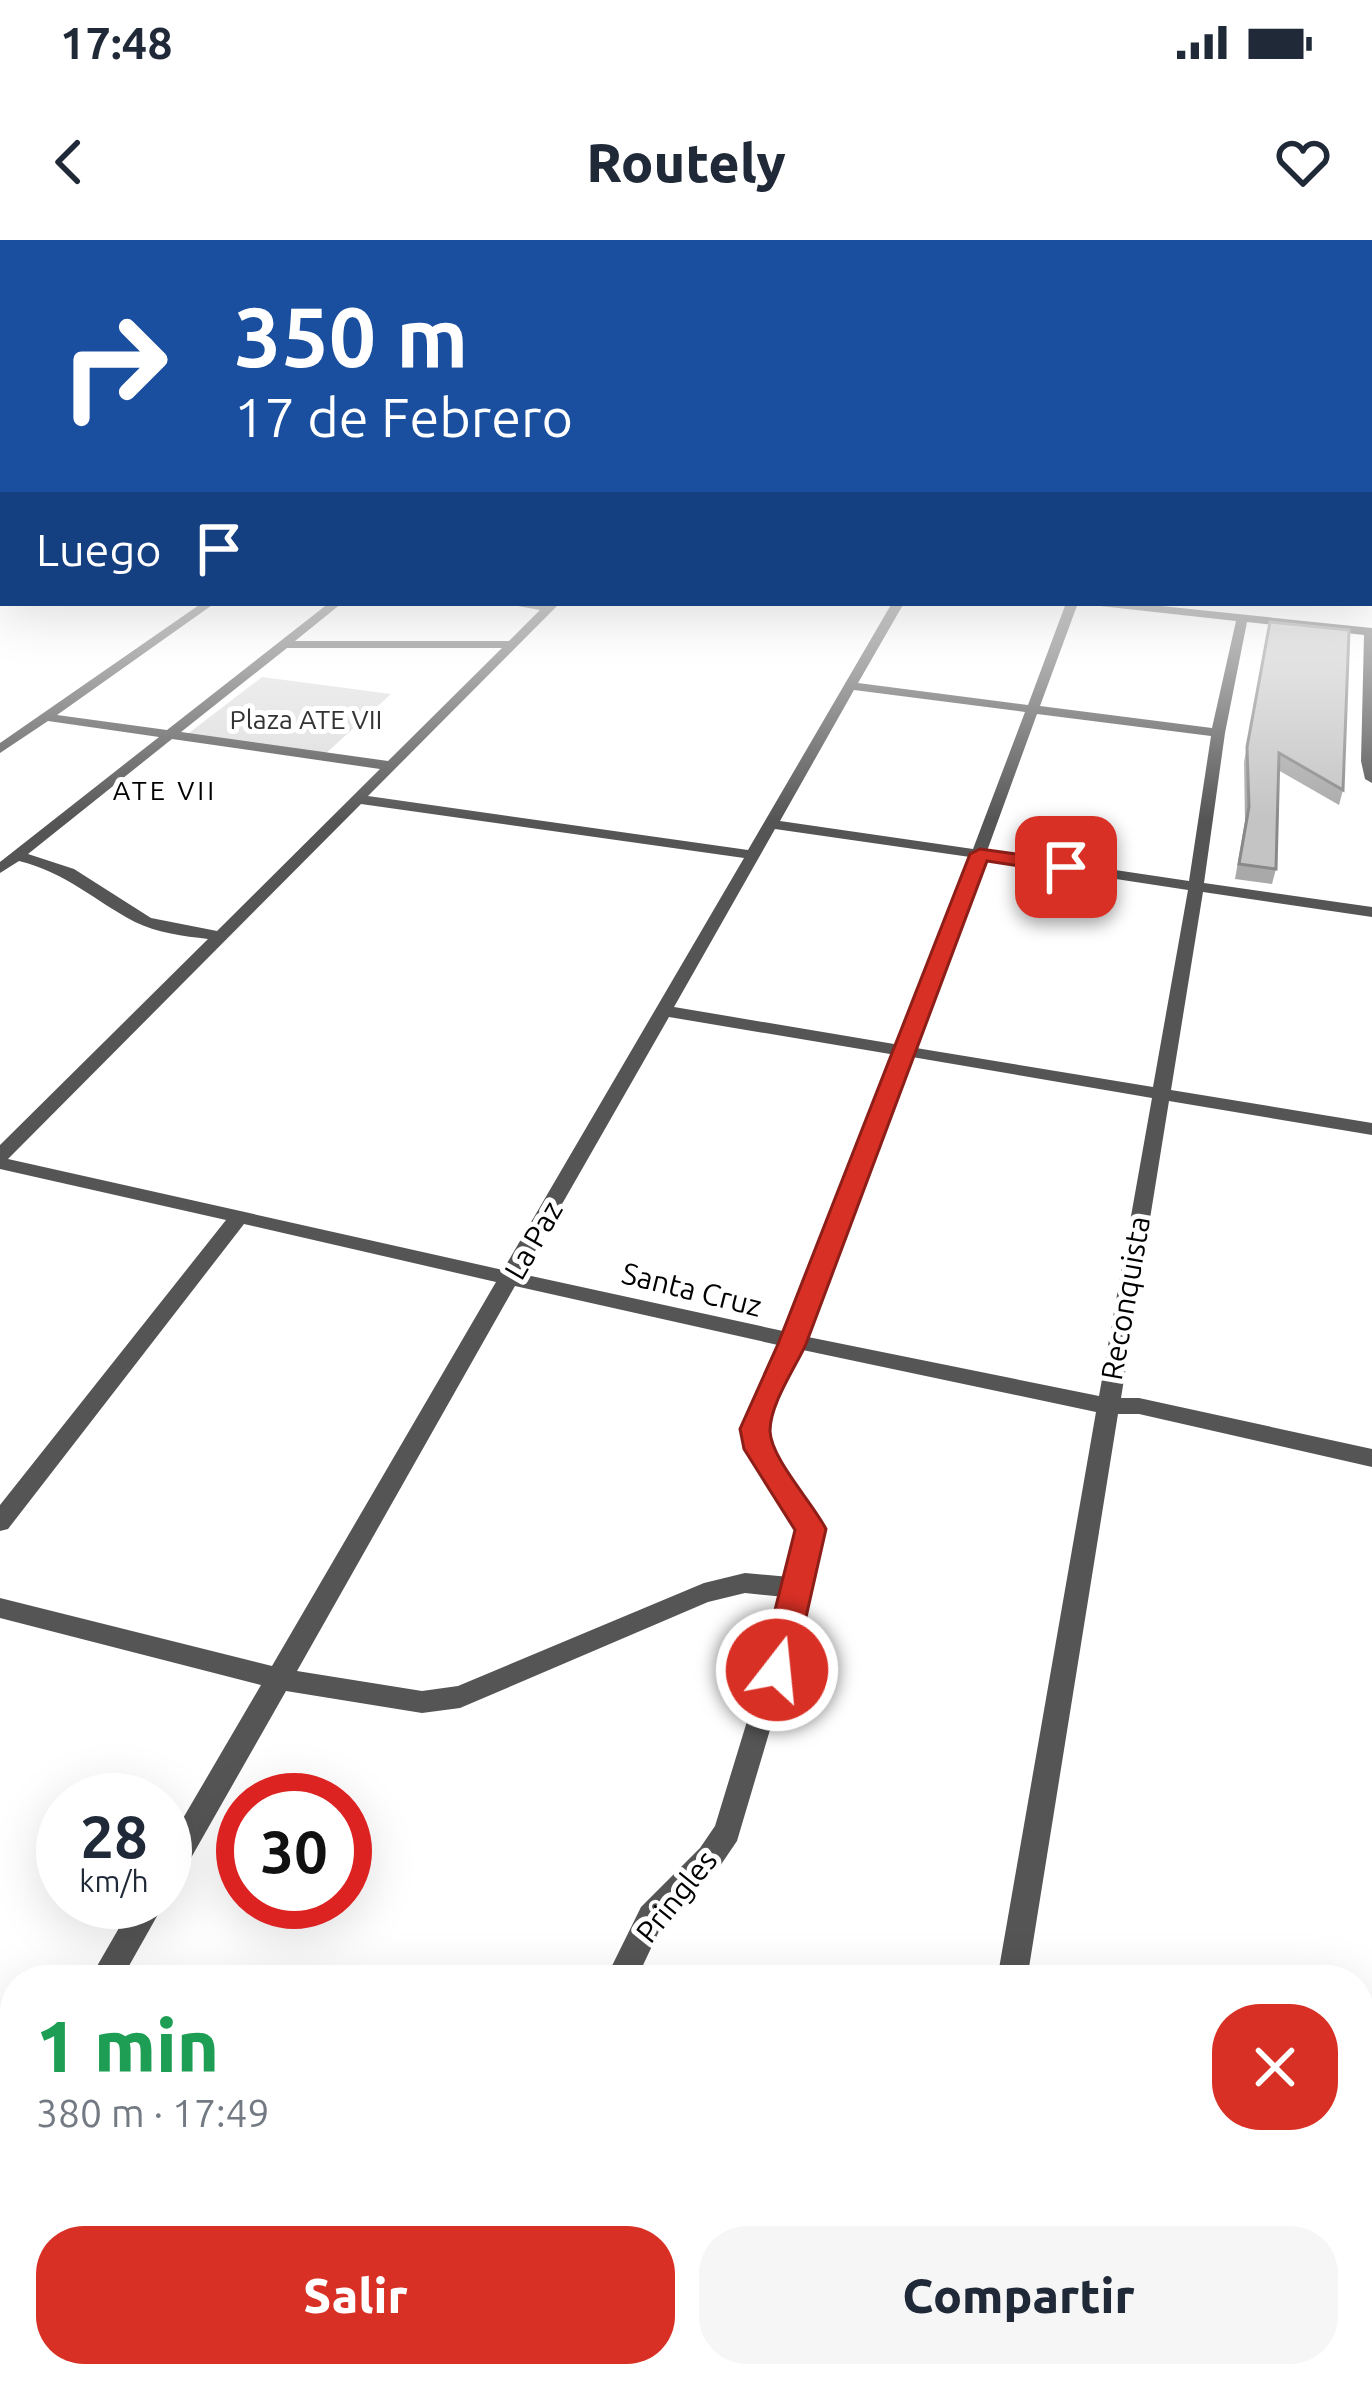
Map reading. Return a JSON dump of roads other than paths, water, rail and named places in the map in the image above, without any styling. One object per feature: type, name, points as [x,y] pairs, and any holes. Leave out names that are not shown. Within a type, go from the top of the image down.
[{"type":"street","points":[[0,749],[186,619]]},
{"type":"street","points":[[0,869],[315,619]]},
{"type":"street","points":[[0,1159],[538,619]]},
{"type":"street","name":"La Paz","points":[[192,1830],[889,619]]},
{"type":"street","name":"Pringles","points":[[627,1965],[651,1917],[710,1857],[727,1832],[800,1588],[811,1529],[759,1449],[755,1429],[906,1052],[1066,619]]},
{"type":"street","name":"Reconquista","points":[[1014,1965],[1218,733],[1242,619]]},
{"type":"street","points":[[1253,619],[1371,632],[1368,761],[1372,779]]},
{"type":"street","points":[[284,644],[337,649],[455,642],[512,645]]},
{"type":"street","points":[[850,686],[1218,733]]},
{"type":"street","points":[[46,717],[391,766]]},
{"type":"street","points":[[358,799],[756,855]]},
{"type":"street","points":[[773,824],[1372,911]]},
{"type":"street","points":[[16,856],[79,874],[138,917],[165,928],[220,936]]},
{"type":"street","points":[[666,1011],[1372,1129]]},
{"type":"street","name":"Santa Cruz","points":[[0,1159],[792,1344],[1106,1406],[1139,1406],[1372,1458]]},
{"type":"street","points":[[0,1522],[240,1216]]},
{"type":"street","points":[[0,1608],[280,1679],[422,1702],[460,1697],[704,1592],[745,1583],[800,1588]]},
{"type":"street","points":[[113,1965],[133,1929]]},
{"type":"district","name":"ATE VII","points":[[165,790]]},
{"type":"park label","name":"Plaza ATE VII","points":[[306,719]]}]
